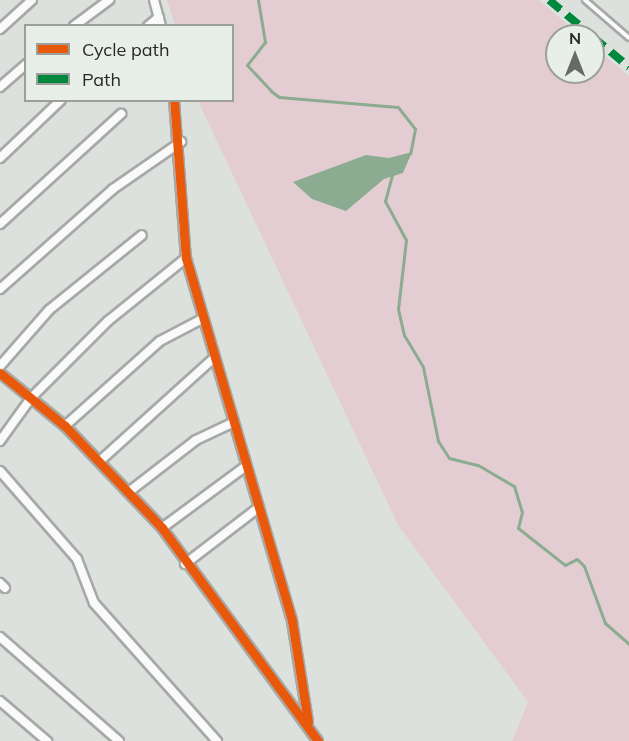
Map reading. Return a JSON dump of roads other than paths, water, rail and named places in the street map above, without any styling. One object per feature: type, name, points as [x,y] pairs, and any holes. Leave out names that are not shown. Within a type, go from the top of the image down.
[{"type":"street","points":[[0,29],[32,0]]},
{"type":"street","points":[[77,24],[109,0]]},
{"type":"street","points":[[154,0],[160,21]]},
{"type":"street","points":[[0,87],[24,66]]},
{"type":"street","points":[[0,158],[59,102]]},
{"type":"street","points":[[174,102],[181,142],[186,258],[292,621],[308,722]]},
{"type":"street","points":[[0,224],[121,114]]},
{"type":"street","points":[[0,289],[113,189],[181,142]]},
{"type":"street","points":[[0,366],[49,310],[142,235]]},
{"type":"street","points":[[0,441],[32,398],[108,321],[186,258]]},
{"type":"street","points":[[65,426],[160,341],[202,319]]},
{"type":"street","points":[[100,460],[214,358]]},
{"type":"street","points":[[0,373],[65,426],[130,491],[162,528],[186,564],[308,722],[318,741]]},
{"type":"street","points":[[130,491],[196,440],[234,422]]},
{"type":"street","points":[[162,528],[246,465]]},
{"type":"street","points":[[0,471],[77,559],[94,603],[217,741]]},
{"type":"street","points":[[186,564],[258,508]]},
{"type":"street","points":[[0,637],[119,741]]},
{"type":"street","points":[[0,701],[47,741]]},
{"type":"lane","points":[[585,0],[629,38]]},
{"type":"waterway","points":[[258,0],[265,42],[247,65],[271,91],[279,97],[398,107],[415,129],[410,154]]},
{"type":"waterway","points":[[392,175],[385,201],[406,240],[398,309],[404,335],[423,367],[438,441],[449,458],[478,465],[514,486],[522,512],[518,528],[565,565],[577,559],[584,566],[605,623],[629,644]]}]
